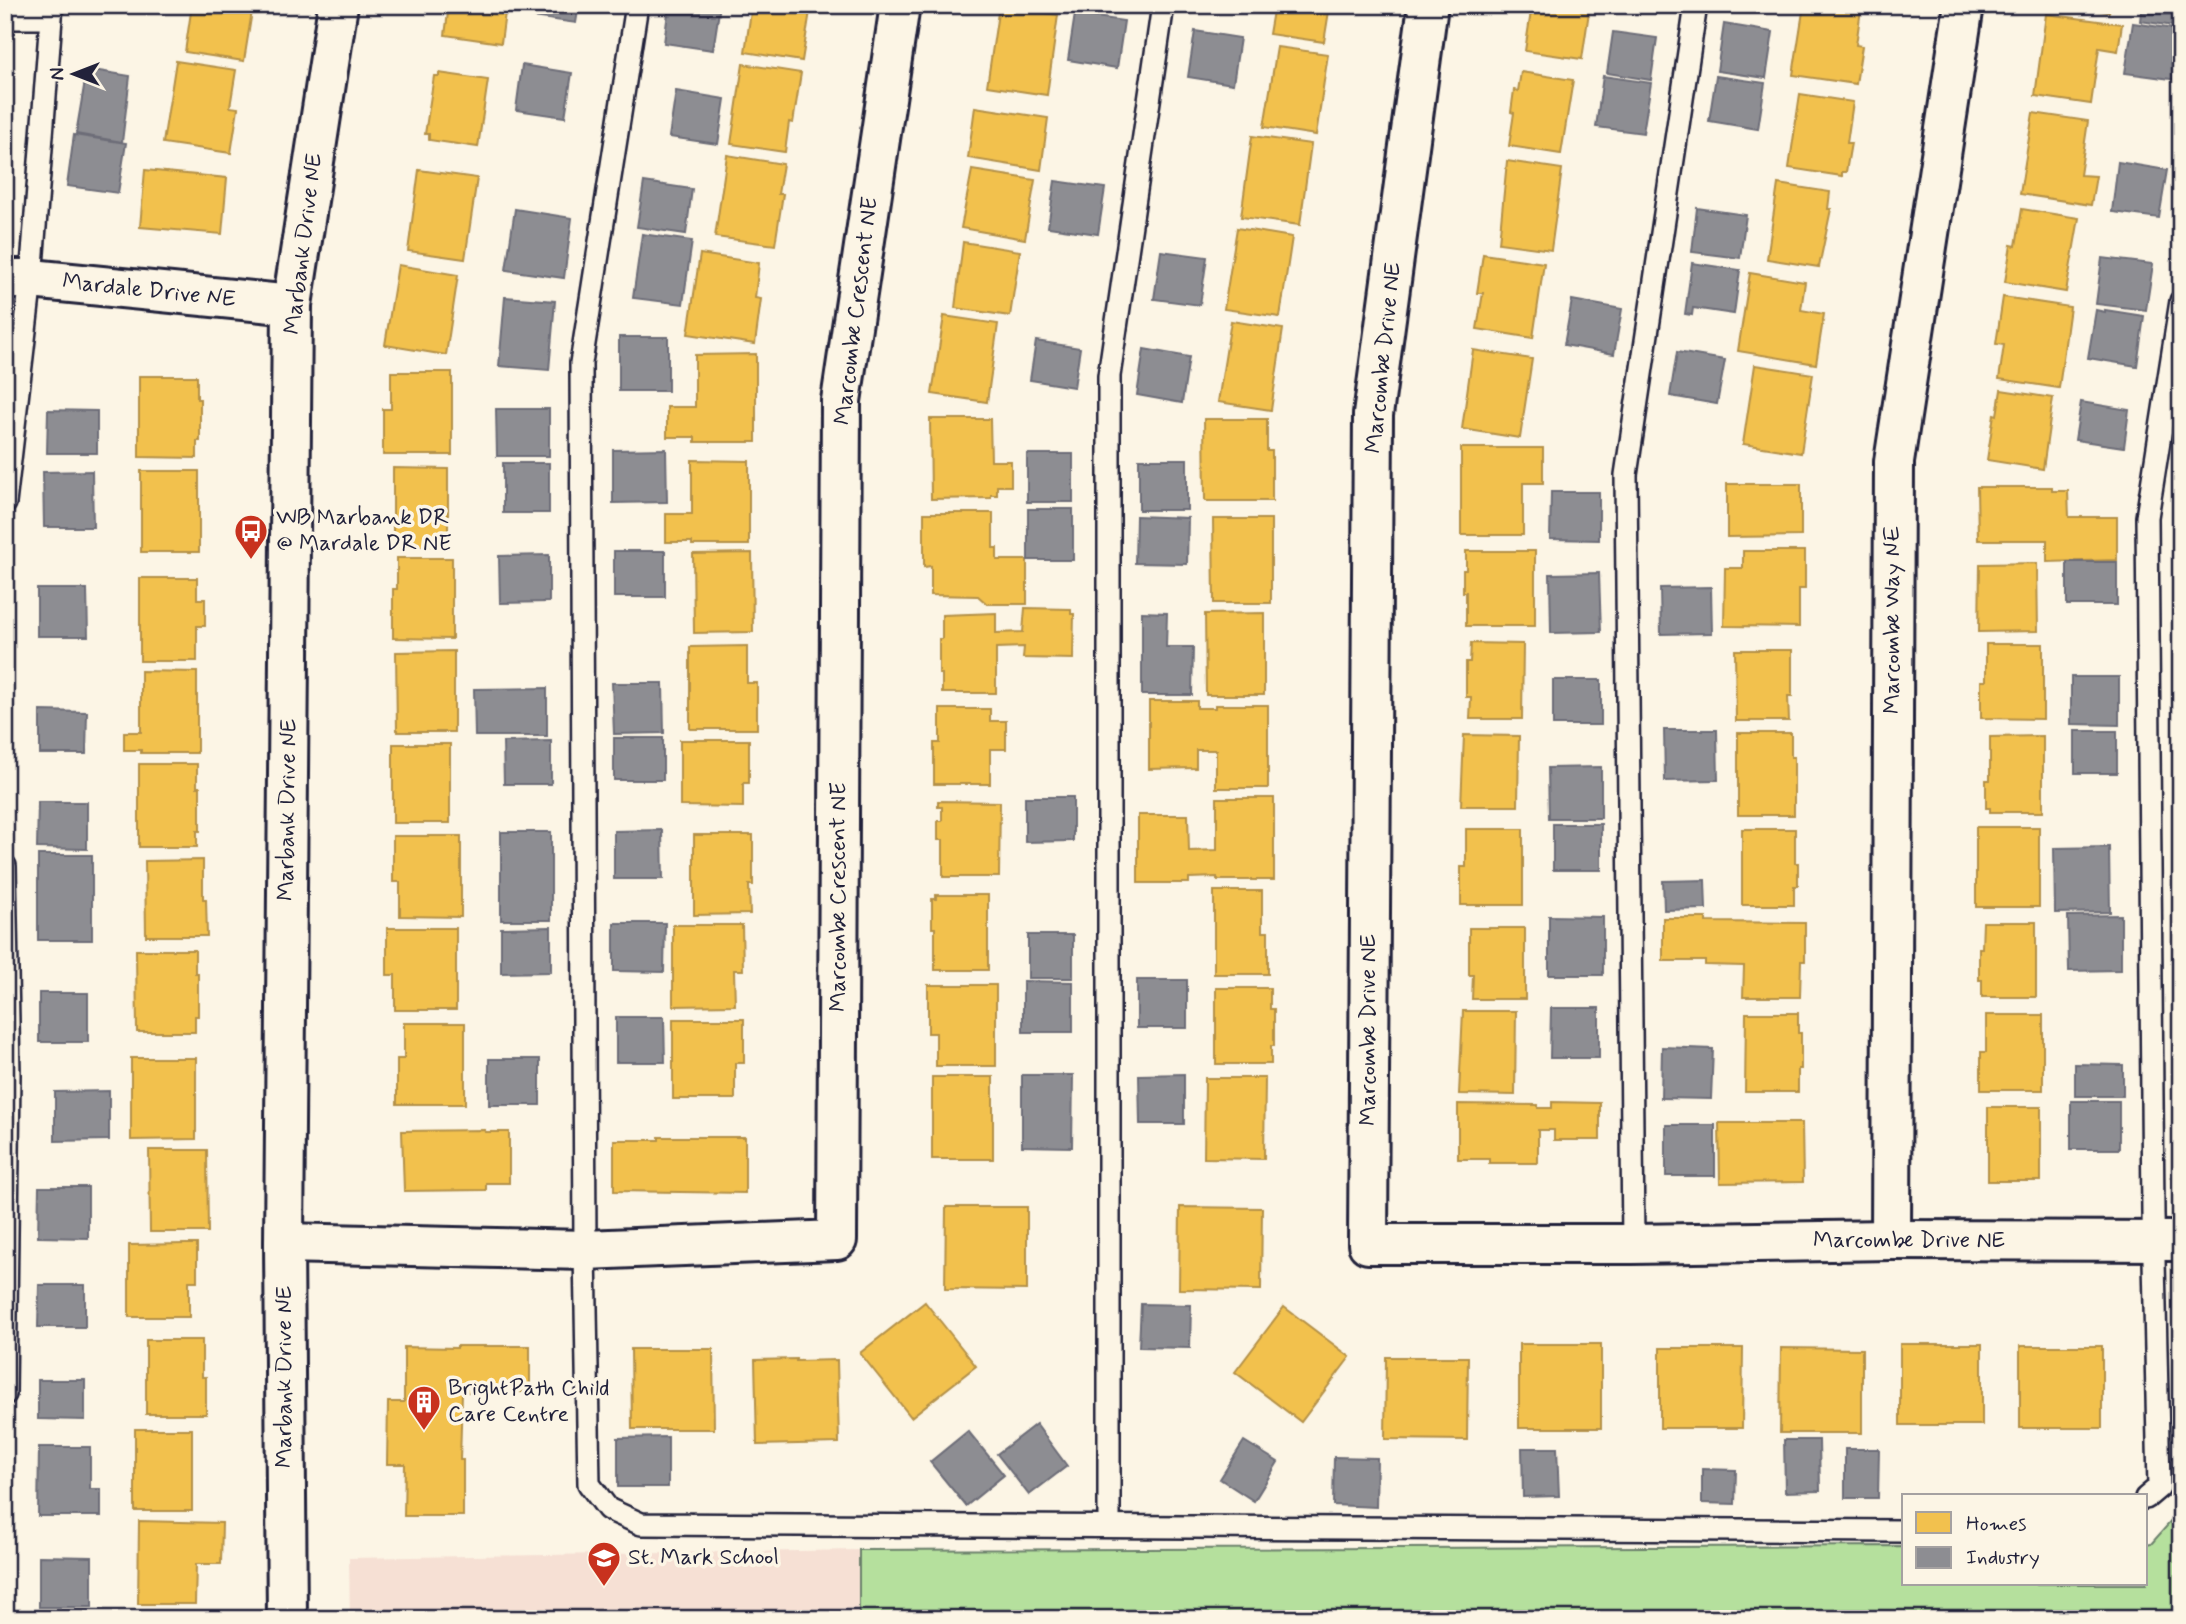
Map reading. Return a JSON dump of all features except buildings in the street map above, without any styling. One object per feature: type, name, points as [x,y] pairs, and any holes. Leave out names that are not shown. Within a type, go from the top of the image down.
[{"type":"street","name":"Marbank Drive NE","points":[[287,1619],[284,1243],[292,305],[338,5]]},
{"type":"street","name":"Marcombe Crescent NE","points":[[284,1243],[584,1250],[837,1240],[841,401],[900,5]]},
{"type":"street","name":"Marcombe Drive NE","points":[[1428,5],[1373,415],[1367,1244],[2167,1241]]},
{"type":"street","name":"Marcombe Way NE","points":[[1891,1240],[1894,462],[1964,5]]},
{"type":"street","name":"Mardale Drive NE","points":[[18,279],[292,305]]},
{"type":"lane","points":[[637,5],[581,363],[584,1250],[589,1484],[608,1509],[641,1524],[1902,1531]]},
{"type":"lane","points":[[1109,1525],[1109,376],[1163,5]]},
{"type":"lane","points":[[1633,1244],[1626,474],[1696,5]]},
{"type":"lane","points":[[5,18],[51,12],[18,279],[5,503]]},
{"type":"lane","points":[[2148,1496],[2159,1487],[2167,1241],[2147,517],[2181,301]]},
{"type":"lane","points":[[5,866],[5,1394]]},
{"type":"shaded area","name":"St. Mark School","points":[[859,1550],[859,1619],[350,1619],[349,1558]]},
{"type":"green space","points":[[2181,1510],[2181,1619],[859,1619],[859,1550],[1902,1546],[1902,1586],[2148,1586],[2148,1545]]},
{"type":"place","name":"WB Marbank DR @ Mardale DR NE","points":[[251,561]]},
{"type":"place","name":"BrightPath Child Care Centre","points":[[424,1432]]},
{"type":"place","name":"St. Mark School","points":[[604,1588]]}]
